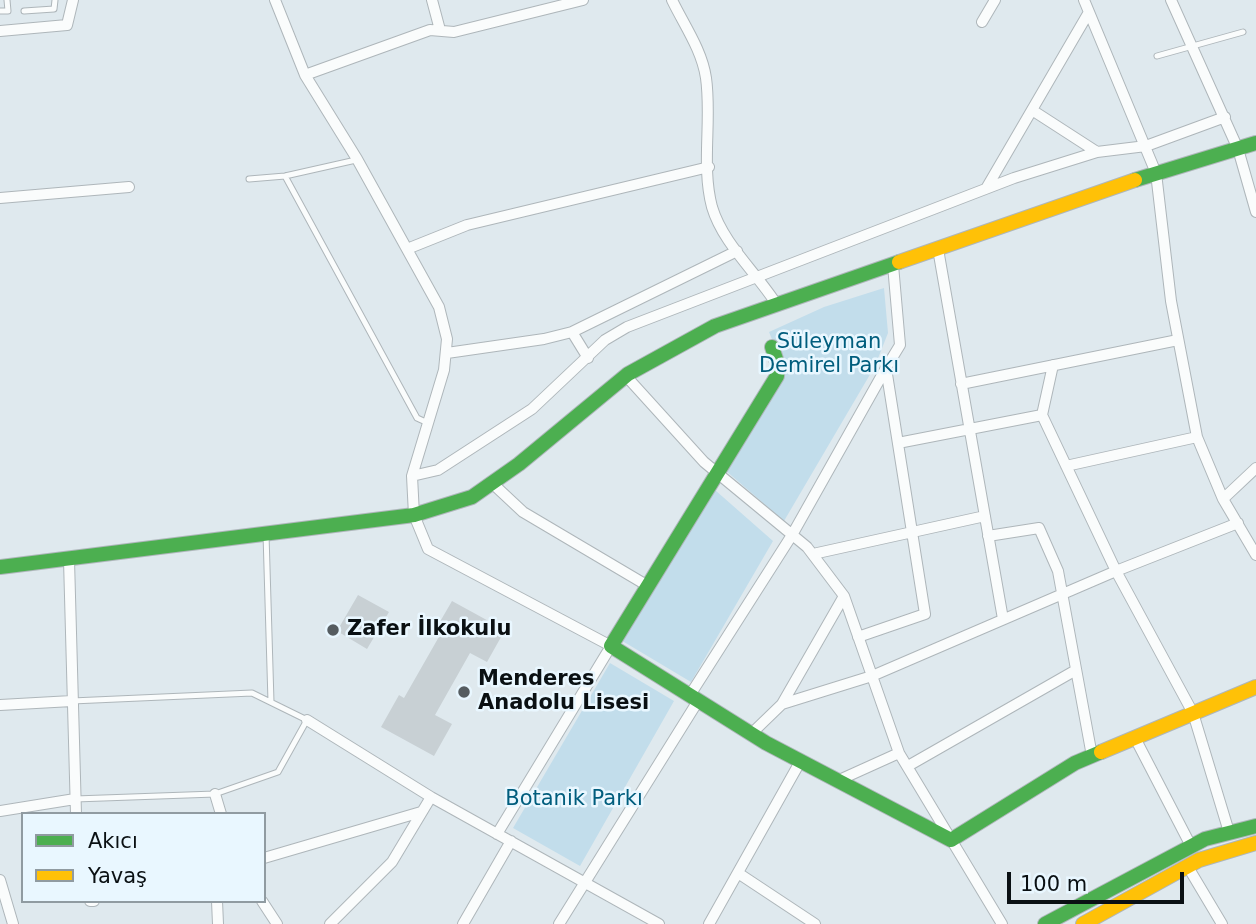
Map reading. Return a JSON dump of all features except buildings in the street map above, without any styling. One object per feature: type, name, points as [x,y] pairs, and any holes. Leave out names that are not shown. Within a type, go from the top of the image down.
[{"type":"street","points":[[0,31],[67,25],[73,0]]},
{"type":"street","points":[[275,0],[305,75],[357,159],[439,307],[444,324],[447,353],[412,476],[414,515],[429,549],[611,646],[800,762],[951,840]]},
{"type":"street","points":[[432,0],[440,30]]},
{"type":"street","points":[[305,75],[430,30],[454,32],[583,0]]},
{"type":"street","points":[[671,0],[704,69],[712,207],[721,228],[759,276],[777,305]]},
{"type":"street","points":[[982,22],[995,0]]},
{"type":"street","points":[[1084,0],[1156,173],[1178,340],[1197,437],[1223,499],[1256,555]]},
{"type":"street","points":[[1171,0],[1194,46],[1238,149],[1256,212]]},
{"type":"street","points":[[988,187],[1089,12]]},
{"type":"street","points":[[1032,110],[1097,152]]},
{"type":"street","points":[[412,476],[438,470],[532,409],[605,340],[626,327],[988,187],[1097,152],[1146,146],[1225,117]]},
{"type":"street","points":[[0,567],[414,515],[472,497],[626,376],[715,326],[1156,173],[1256,144]]},
{"type":"street","points":[[407,249],[467,225],[709,167]]},
{"type":"street","points":[[0,198],[129,187]]},
{"type":"street","points":[[938,249],[1003,619]]},
{"type":"street","points":[[447,353],[544,339],[572,332],[737,251]]},
{"type":"street","points":[[559,924],[792,535],[900,345],[893,265]]},
{"type":"street","points":[[572,332],[588,358]]},
{"type":"street","points":[[961,384],[1178,340]]},
{"type":"street","points":[[497,834],[776,376],[778,365],[772,347]]},
{"type":"street","points":[[1053,365],[1042,415],[1116,570],[1193,713],[1229,832]]},
{"type":"street","points":[[858,637],[925,614],[886,368]]},
{"type":"street","points":[[626,376],[717,473],[813,554],[844,596],[900,753],[1002,924]]},
{"type":"street","points":[[898,443],[1042,415]]},
{"type":"street","points":[[1066,466],[1197,437]]},
{"type":"street","points":[[1223,499],[1256,468]]},
{"type":"street","points":[[492,483],[523,512],[648,586]]},
{"type":"street","points":[[813,554],[985,516]]},
{"type":"street","points":[[782,704],[872,676],[1116,570],[1238,523]]},
{"type":"street","points":[[988,536],[1039,528],[1050,549],[1092,756]]},
{"type":"street","points":[[69,560],[76,812]]},
{"type":"street","points":[[751,734],[782,704],[844,596]]},
{"type":"street","points":[[908,766],[1076,670]]},
{"type":"street","points":[[951,840],[1075,763],[1256,687]]},
{"type":"street","points":[[0,705],[72,701]]},
{"type":"street","points":[[307,720],[431,797],[659,924]]},
{"type":"street","points":[[1135,738],[1191,846]]},
{"type":"street","points":[[837,781],[900,753]]},
{"type":"street","points":[[709,924],[800,762]]},
{"type":"street","points":[[215,794],[220,812]]},
{"type":"street","points":[[330,924],[392,862],[431,797]]},
{"type":"street","points":[[0,811],[75,799]]},
{"type":"street","points":[[266,857],[421,812]]},
{"type":"street","points":[[1045,924],[1191,846],[1229,832],[1256,826]]},
{"type":"street","points":[[463,924],[511,841]]},
{"type":"street","points":[[1085,923],[1188,867],[1256,843]]},
{"type":"street","points":[[1188,867],[1222,924]]},
{"type":"street","points":[[738,873],[815,924]]},
{"type":"street","points":[[0,880],[13,924]]},
{"type":"street","points":[[217,903],[218,924]]},
{"type":"street","points":[[263,903],[277,924]]},
{"type":"lane","points":[[0,11],[8,11],[7,0]]},
{"type":"lane","points":[[24,11],[54,9],[55,0]]},
{"type":"lane","points":[[1157,57],[1242,32]]},
{"type":"lane","points":[[249,179],[285,176],[357,159]]},
{"type":"lane","points":[[285,176],[417,418],[429,423]]},
{"type":"lane","points":[[266,534],[271,702]]},
{"type":"lane","points":[[72,701],[252,693],[307,720],[278,772],[215,794],[75,799]]},
{"type":"green space","name":"Süleyman Demirel Parkı","points":[[884,288],[888,333],[875,366],[784,521],[725,470],[786,373],[769,332],[824,307]]},
{"type":"green space","points":[[715,490],[773,541],[691,682],[619,639]]},
{"type":"green space","name":"Botanik Parkı","points":[[610,663],[674,701],[580,866],[513,828]]},
{"type":"traffic: fast","points":[[1135,180],[1256,143]]},
{"type":"traffic: fast","points":[[0,567],[414,515],[472,497],[519,464],[628,374],[715,326],[899,262]]},
{"type":"traffic: fast","points":[[772,347],[778,365],[777,376],[611,646],[766,743],[951,840],[1075,763],[1101,752]]},
{"type":"traffic: fast","points":[[1045,924],[1205,839],[1256,826]]},
{"type":"traffic: slow","points":[[899,262],[1135,180]]},
{"type":"traffic: slow","points":[[1101,752],[1256,687]]},
{"type":"traffic: slow","points":[[1083,924],[1199,860],[1256,843]]},
{"type":"place","name":"Zafer İlkokulu","points":[[333,630]]},
{"type":"place","name":"Menderes Anadolu Lisesi","points":[[464,692]]}]
